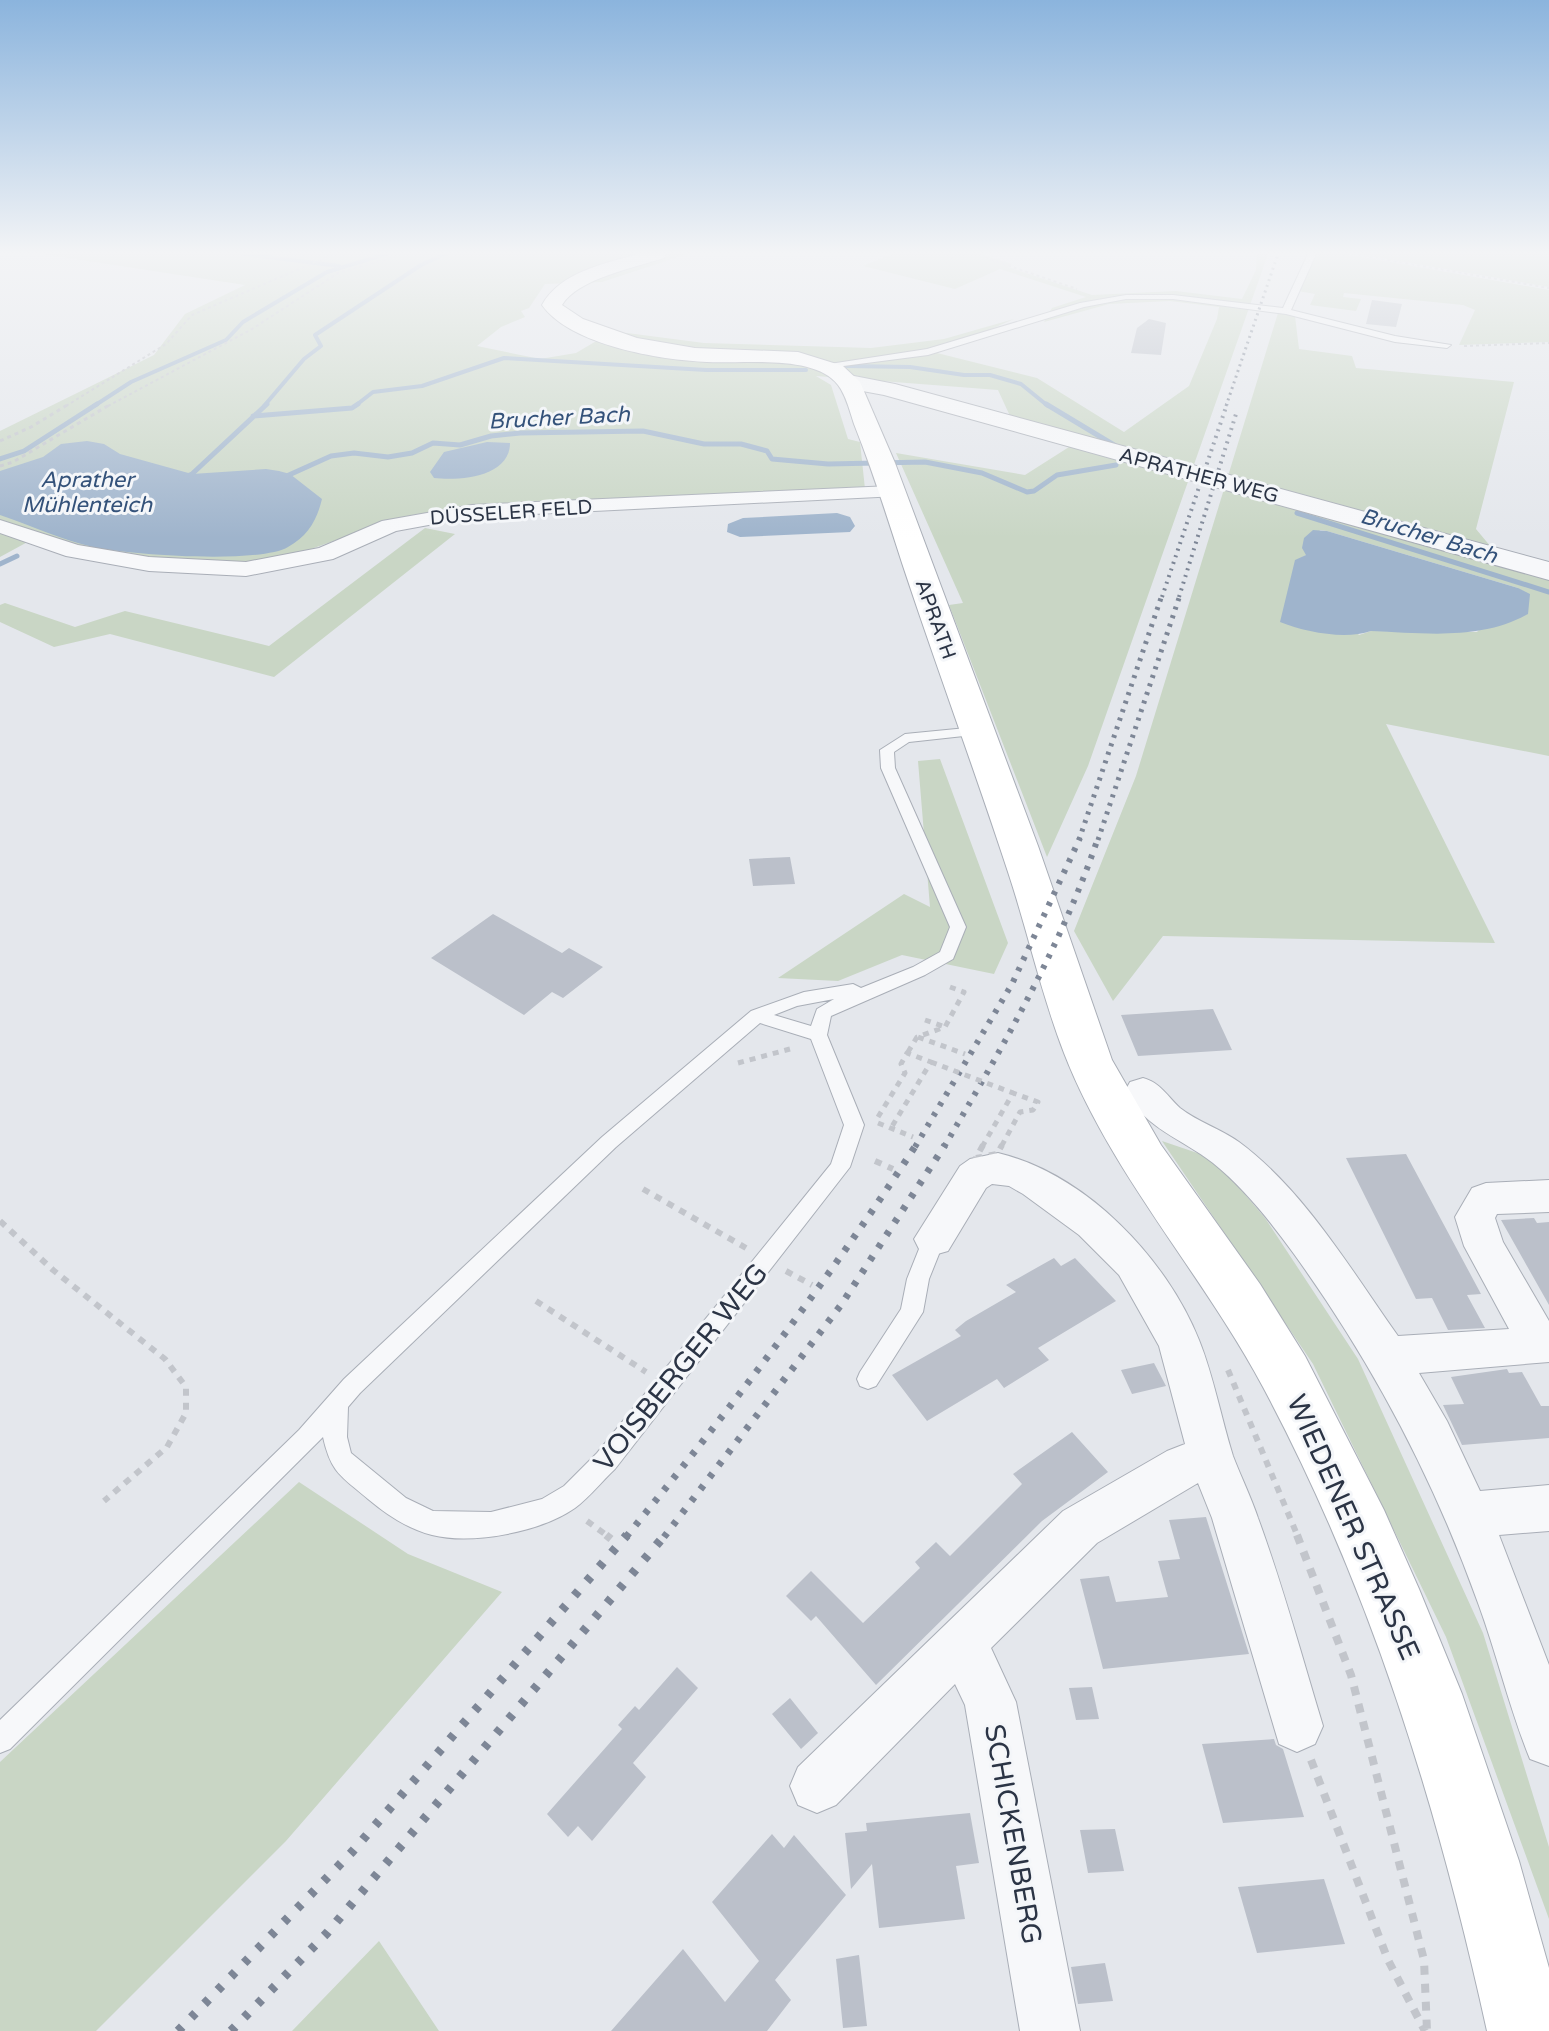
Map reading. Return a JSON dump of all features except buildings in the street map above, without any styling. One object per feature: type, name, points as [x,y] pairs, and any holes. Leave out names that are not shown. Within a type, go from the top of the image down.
[{"type":"main road","name":"APRATH","points":[[658,349],[694,355],[796,359],[828,365],[849,382],[1031,883]]},
{"type":"main road","name":"WIEDENER STRASSE","points":[[1031,883],[1070,1008],[1101,1085],[1144,1159],[1228,1278],[1260,1331],[1347,1496],[1410,1646],[1470,1815],[1526,2031]]},
{"type":"street","name":"APRATHER WEG","points":[[849,382],[887,389],[1549,571]]},
{"type":"street","name":"DÜSSELER FELD","points":[[0,526],[74,551],[149,564],[246,569],[325,554],[390,526],[472,511],[883,472]]},
{"type":"street","points":[[1143,1091],[1168,1118],[1225,1152],[1260,1184],[1307,1240],[1387,1356],[1431,1436],[1467,1515],[1545,1717]]},
{"type":"street","points":[[934,1239],[973,1177],[983,1170],[998,1168],[1019,1173],[1037,1183],[1093,1224],[1133,1263],[1179,1342],[1211,1457],[1235,1518],[1297,1726]]},
{"type":"street","points":[[1387,1356],[1545,1346],[1484,1246],[1475,1217],[1486,1199],[1549,1196]]},
{"type":"street","points":[[817,1786],[1080,1527],[1183,1466],[1211,1457]]},
{"type":"street","points":[[1467,1515],[1549,1508]]},
{"type":"street","name":"SCHICKENBERG","points":[[961,1642],[990,1702],[1050,2031]]},
{"type":"lane","name":"APRATH","points":[[828,365],[942,349]]},
{"type":"lane","points":[[757,1016],[818,1035],[823,1013],[830,1007],[919,971],[947,955],[958,927],[888,768],[887,750],[905,738],[977,731]]},
{"type":"lane","points":[[0,1739],[307,1438],[337,1403],[609,1142],[757,1016],[777,1004],[800,997],[879,986]]},
{"type":"lane","name":"VOISBERGER WEG","points":[[337,1403],[335,1437],[340,1459],[419,1519],[448,1525],[490,1524],[530,1516],[563,1502],[606,1461],[840,1167],[854,1125],[818,1035]]},
{"type":"lane","points":[[868,1379],[912,1312],[918,1279],[934,1239]]},
{"type":"path","points":[[0,441],[31,427],[158,349]]},
{"type":"path","points":[[0,466],[13,462],[143,385],[215,349]]},
{"type":"path","points":[[913,1137],[877,1120],[905,1073],[901,1064],[917,1037],[945,1027],[964,992],[950,987]]},
{"type":"path","points":[[925,1020],[945,1027]]},
{"type":"path","points":[[917,1037],[965,1054]]},
{"type":"path","points":[[907,1053],[1011,1096],[1038,1102],[1033,1110],[1020,1112],[997,1154],[976,1158]]},
{"type":"path","points":[[891,1128],[930,1064]]},
{"type":"path","points":[[981,1150],[1011,1096]]},
{"type":"path","points":[[875,1161],[893,1169]]},
{"type":"path","points":[[643,1189],[812,1285]]},
{"type":"path","points":[[0,1221],[53,1270],[165,1359],[186,1387],[186,1413],[167,1447],[104,1501]]},
{"type":"path","points":[[536,1301],[667,1386]]},
{"type":"path","points":[[587,1521],[611,1539]]},
{"type":"path","points":[[1297,1726],[1388,1960],[1425,2031]]},
{"type":"green space","points":[[159,349],[490,349],[540,359],[576,353],[583,349],[947,349],[937,353],[1037,378],[1124,432],[1189,386],[1205,349],[1235,349],[1088,766],[1047,857],[949,605],[963,603],[896,453],[1025,475],[1069,447],[1010,416],[998,390],[816,376],[831,385],[848,439],[860,442],[865,489],[417,516],[370,528],[283,559],[213,568],[33,539],[0,557],[0,431],[154,355]]},
{"type":"green space","points":[[1267,349],[1299,349],[1352,356],[1356,368],[1514,382],[1476,529],[1491,547],[1549,565],[1549,756],[1386,724],[1495,943],[1163,936],[1113,1001],[1074,931],[1136,776]],"holes":[[[1320,530],[1518,588],[1477,632],[1371,631],[1359,635],[1295,561],[1306,555]]]},
{"type":"green space","points":[[425,528],[455,534],[274,677],[110,634],[54,647],[0,622],[0,605],[5,603],[75,627],[125,611],[269,646]]},
{"type":"green space","points":[[940,759],[1008,943],[994,974],[902,955],[838,981],[778,978],[904,894],[930,907],[918,761]]},
{"type":"green space","points":[[1162,1141],[1215,1159],[1265,1218],[1358,1359],[1483,1633],[1549,1847],[1549,1919],[1446,1637],[1313,1364]]},
{"type":"green space","points":[[299,1482],[408,1554],[502,1592],[286,1841],[96,2031],[0,2031],[0,1762]]},
{"type":"green space","points":[[379,1941],[439,2031],[292,2031]]},
{"type":"water","name":"Aprather Mühlenteich","points":[[87,441],[104,444],[120,454],[192,474],[266,469],[279,471],[290,474],[322,499],[311,527],[295,543],[273,552],[223,557],[163,555],[93,547],[0,515],[0,471],[43,457],[61,444]]},
{"type":"water","points":[[487,442],[510,443],[508,454],[493,470],[457,479],[434,478],[430,472],[444,452]]},
{"type":"water","points":[[837,513],[850,517],[855,526],[850,532],[740,537],[727,532],[728,524],[743,518]]},
{"type":"water","points":[[1313,530],[1327,531],[1518,588],[1530,594],[1528,614],[1491,628],[1431,634],[1371,631],[1337,635],[1313,632],[1280,622],[1295,560],[1306,555],[1302,548],[1304,538]]},
{"type":"waterway","points":[[94,406],[131,382],[206,349]]},
{"type":"waterway","points":[[264,406],[304,359],[317,349]]},
{"type":"waterway","points":[[355,406],[373,392],[422,386],[504,358],[706,370],[806,370]]},
{"type":"waterway","points":[[846,366],[910,367],[964,375],[990,375],[1021,384],[1048,406]]},
{"type":"waterway","points":[[0,459],[24,451],[97,404]]},
{"type":"waterway","points":[[254,416],[267,404]]},
{"type":"waterway","points":[[1046,404],[1119,448]]},
{"type":"waterway","points":[[254,416],[355,406]]},
{"type":"waterway","points":[[181,479],[192,474],[254,416]]},
{"type":"waterway","name":"Brucher Bach","points":[[280,479],[331,456],[354,453],[388,457],[412,453],[433,443],[460,445],[491,436],[520,433],[643,431],[704,444],[741,444],[767,451],[772,459],[828,464],[925,462],[982,473],[1027,492],[1034,491],[1057,475],[1116,465]]},
{"type":"waterway","name":"Brucher Bach","points":[[1297,513],[1549,592]]},
{"type":"waterway","points":[[0,564],[17,556]]},
{"type":"railway","points":[[1226,406],[1246,349]]},
{"type":"railway","points":[[1162,597],[1227,404]]},
{"type":"railway","points":[[1179,597],[1236,414]]},
{"type":"railway","points":[[1079,840],[1162,595]]},
{"type":"railway","points":[[1098,840],[1180,595]]},
{"type":"railway","points":[[915,1147],[1012,984],[1080,838]]},
{"type":"railway","points":[[944,1147],[1048,958],[1098,838]]},
{"type":"railway","points":[[626,1537],[776,1345],[916,1145]]},
{"type":"railway","points":[[664,1537],[841,1305],[945,1145]]},
{"type":"railway","points":[[178,2031],[352,1852],[627,1535]]},
{"type":"railway","points":[[231,2031],[327,1933],[665,1535]]}]
